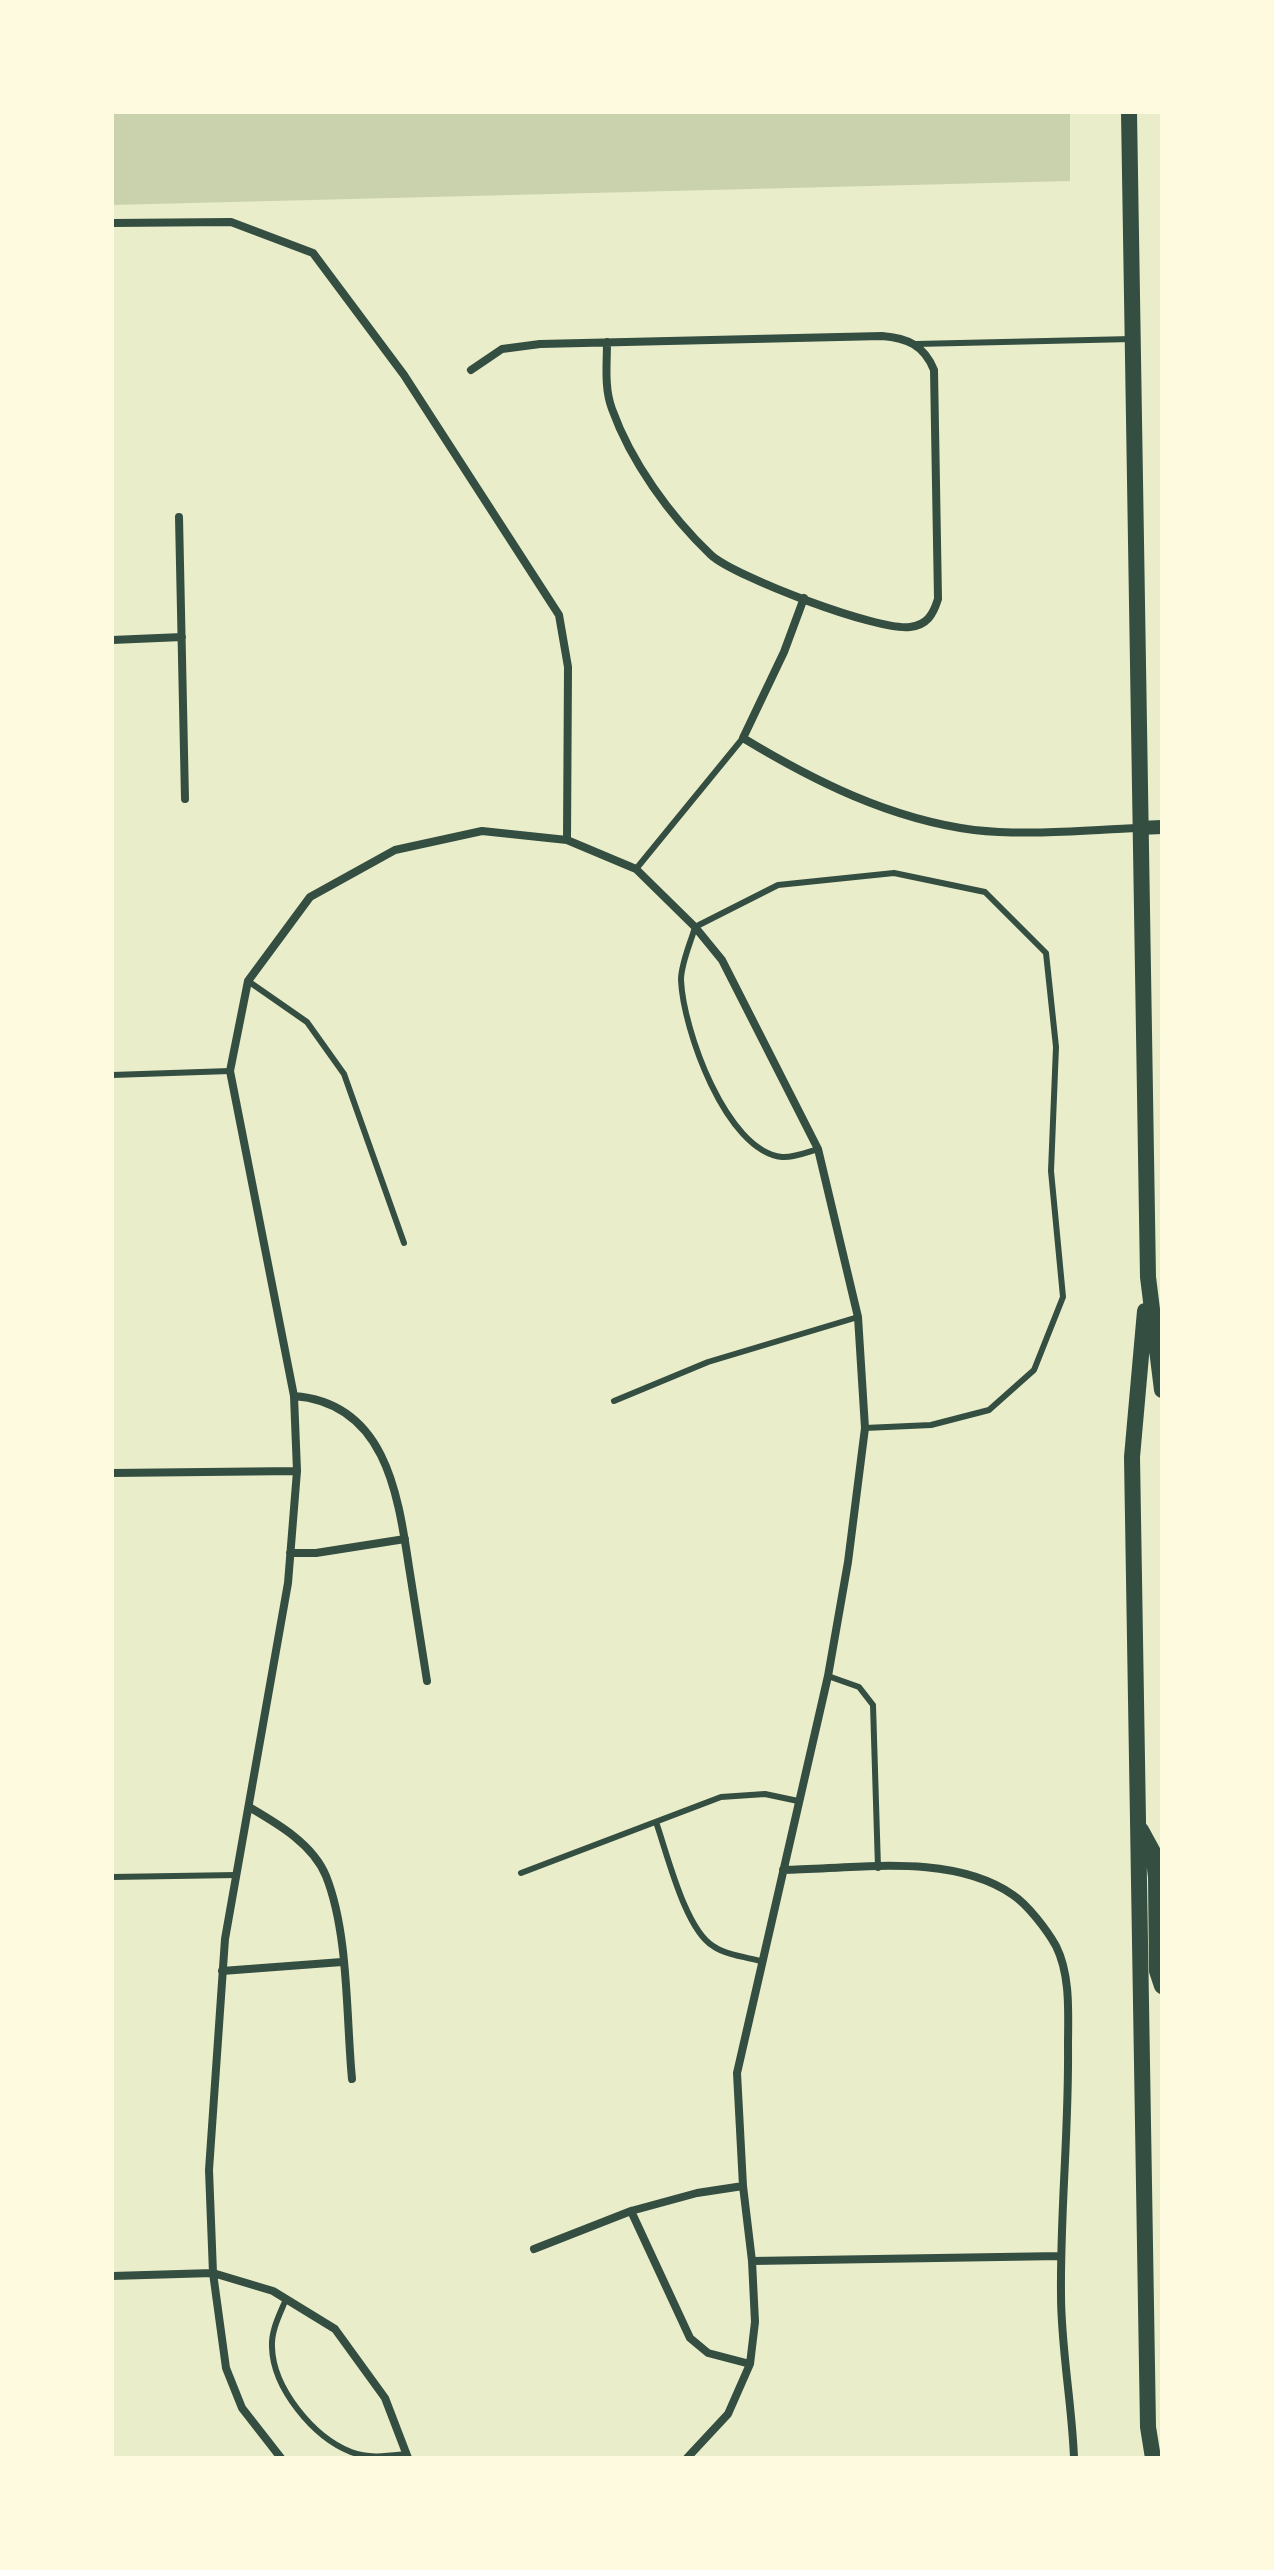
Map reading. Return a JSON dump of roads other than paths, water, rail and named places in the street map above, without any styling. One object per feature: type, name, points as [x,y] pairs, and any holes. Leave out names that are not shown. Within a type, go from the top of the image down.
[{"type":"main road","points":[[1129,112],[1148,1277],[1162,1390]]},
{"type":"main road","points":[[1148,1277],[1132,1457],[1148,2412],[1153,2458]]},
{"type":"main road","points":[[1139,1825],[1153,1852],[1157,1971],[1162,1986]]},
{"type":"street","points":[[112,223],[231,222],[313,253],[404,375],[559,615],[568,667],[567,840]]},
{"type":"street","points":[[471,370],[502,349],[540,344],[607,342],[882,336],[916,344],[928,356],[934,370],[938,599],[934,614],[923,624],[894,628],[744,577],[713,557],[681,523],[649,480],[612,408],[607,383],[607,342]]},
{"type":"street","points":[[179,517],[185,799]]},
{"type":"street","points":[[804,598],[784,652],[743,738],[805,775],[890,811],[974,830],[1162,827]]},
{"type":"street","points":[[112,640],[182,637]]},
{"type":"street","points":[[281,2458],[242,2408],[226,2368],[213,2273],[209,2170],[222,1971],[290,1553],[297,1471],[294,1396],[230,1071],[248,981],[310,897],[395,850],[482,831],[567,840],[636,869],[695,927],[722,960],[818,1149],[858,1317],[865,1428],[828,1676],[737,2073],[755,2322],[750,2364],[728,2414],[687,2458]]},
{"type":"street","points":[[294,1396],[329,1405],[367,1432],[381,1450],[396,1485],[427,1681]]},
{"type":"street","points":[[112,1473],[297,1471]]},
{"type":"street","points":[[290,1553],[316,1553],[405,1539]]},
{"type":"street","points":[[249,1807],[290,1830],[325,1875],[339,1930],[352,2079]]},
{"type":"street","points":[[783,1870],[926,1868],[967,1872],[1014,1895],[1056,1946],[1067,1985],[1069,2134],[1061,2300],[1072,2398],[1074,2458]]},
{"type":"street","points":[[222,1971],[342,1962]]},
{"type":"street","points":[[534,2249],[631,2211],[697,2193],[743,2186]]},
{"type":"street","points":[[631,2211],[690,2338],[708,2353],[750,2364]]},
{"type":"street","points":[[752,2261],[1061,2256]]},
{"type":"street","points":[[112,2276],[213,2273],[273,2291],[335,2329],[385,2398],[407,2456]]},
{"type":"lane","points":[[916,344],[1132,339]]},
{"type":"lane","points":[[636,869],[743,738]]},
{"type":"lane","points":[[818,1149],[782,1157],[750,1144],[729,1116],[705,1069],[688,1016],[681,978],[695,927],[778,885],[894,873],[985,892],[1046,953],[1056,1047],[1051,1171],[1063,1297],[1034,1370],[989,1410],[931,1425],[865,1428]]},
{"type":"lane","points":[[248,981],[307,1022],[344,1074],[404,1243]]},
{"type":"lane","points":[[112,1075],[230,1071]]},
{"type":"lane","points":[[614,1401],[708,1362],[858,1317]]},
{"type":"lane","points":[[828,1676],[859,1687],[873,1705],[878,1868]]},
{"type":"lane","points":[[521,1873],[738,1794],[798,1801]]},
{"type":"lane","points":[[656,1822],[690,1914],[703,1938],[722,1951],[761,1961]]},
{"type":"lane","points":[[112,1877],[237,1875]]},
{"type":"lane","points":[[286,2299],[273,2333],[272,2348],[287,2392],[309,2422],[352,2452],[371,2457],[407,2456]]}]
